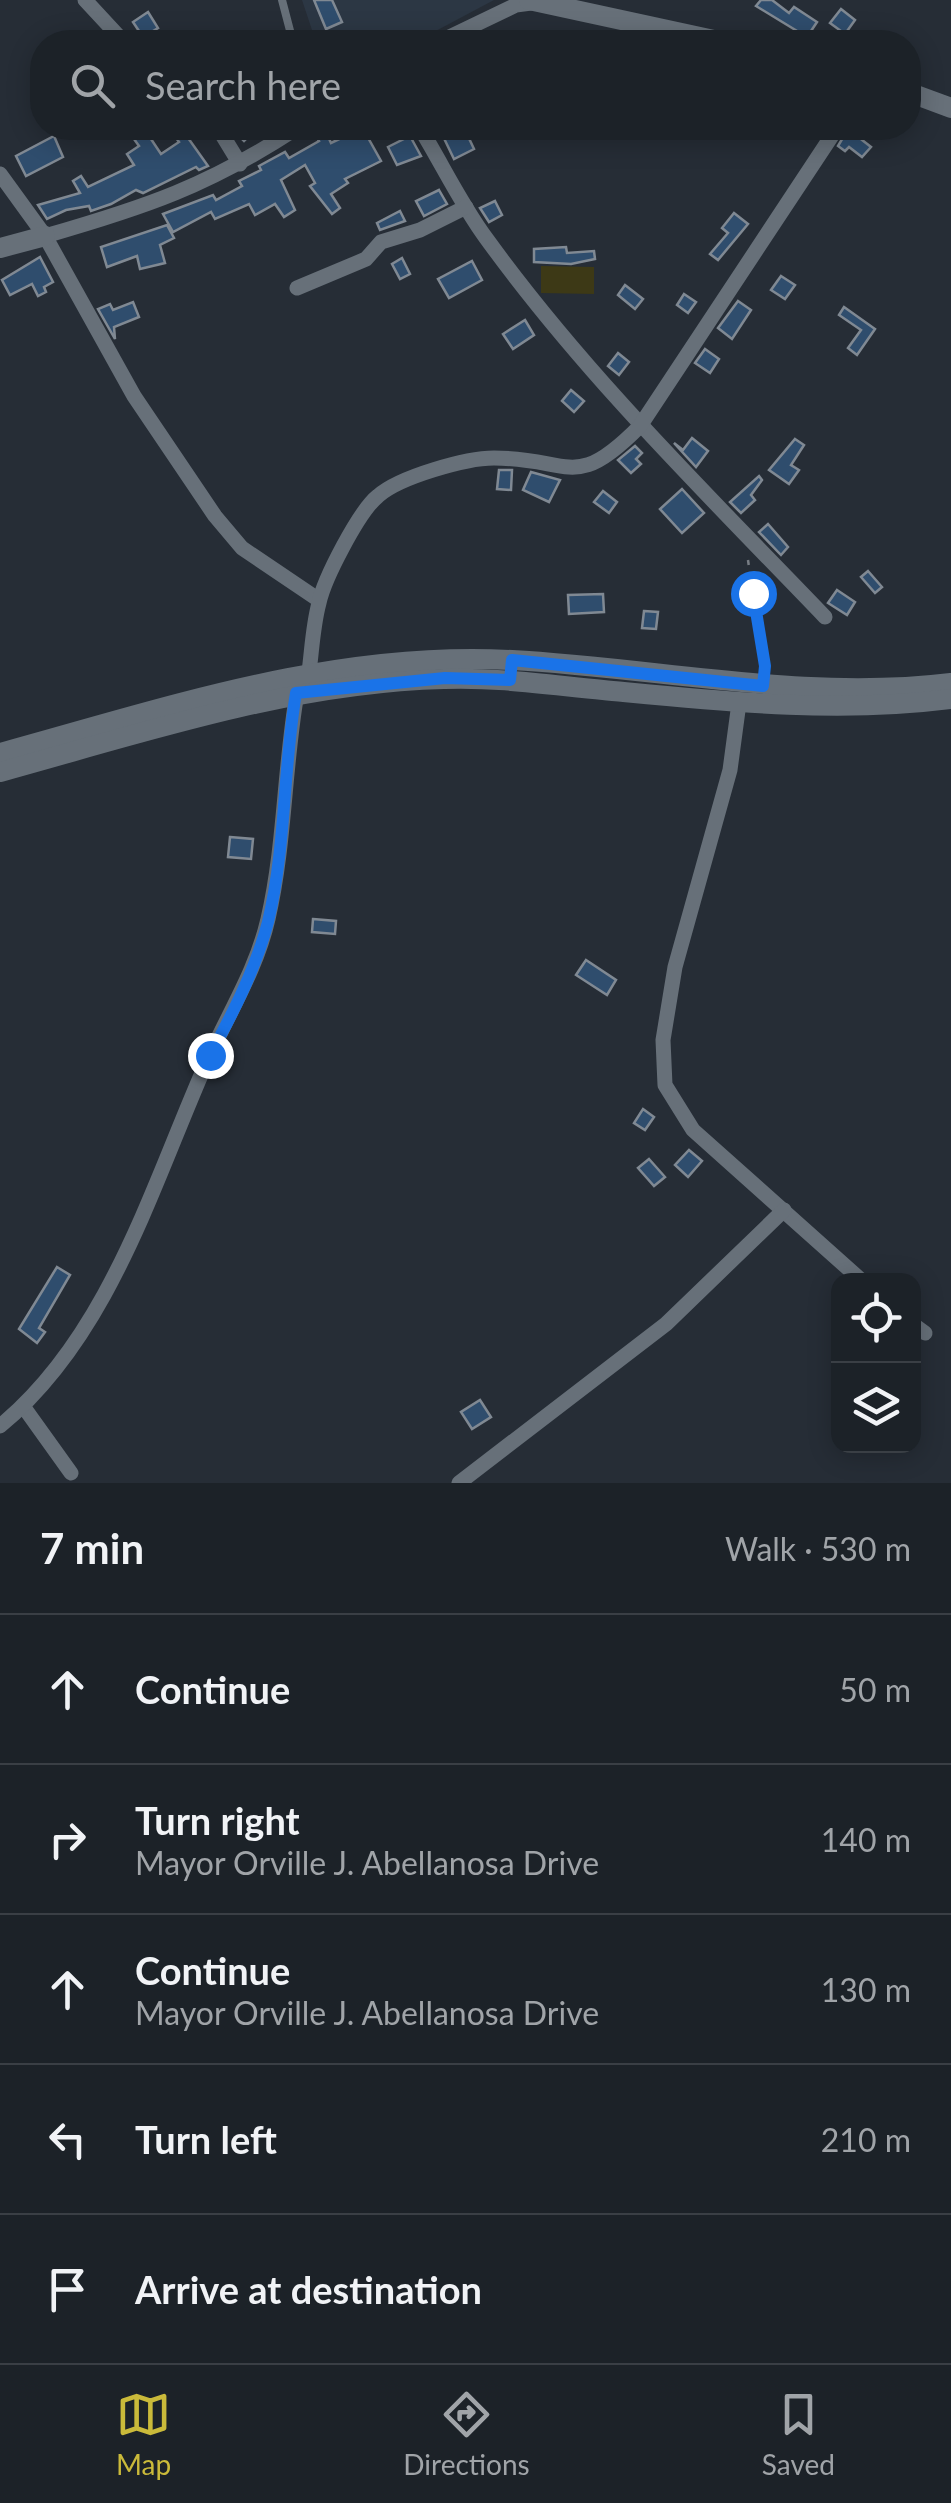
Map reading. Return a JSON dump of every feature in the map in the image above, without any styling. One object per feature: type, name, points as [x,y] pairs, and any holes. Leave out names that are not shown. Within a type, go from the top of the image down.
[{"type":"main road","points":[[523,2],[563,5],[672,30]]},
{"type":"main road","points":[[921,97],[951,108]]},
{"type":"main road","points":[[0,248],[45,236]]},
{"type":"main road","points":[[0,772],[309,672],[382,663],[840,690],[951,683]]},
{"type":"main road","points":[[0,754],[296,693],[511,670],[739,703],[840,707],[951,699]]},
{"type":"street","points":[[85,0],[113,30]]},
{"type":"street","points":[[464,30],[523,2]]},
{"type":"street","points":[[225,140],[240,164]]},
{"type":"street","points":[[45,236],[164,201],[240,164],[278,140]]},
{"type":"street","points":[[427,140],[466,207],[508,265],[640,426],[825,617]]},
{"type":"street","points":[[309,672],[319,600],[367,509],[381,492],[450,466],[492,458],[579,470],[613,453],[640,426],[829,140]]},
{"type":"street","points":[[0,174],[45,236],[134,396],[215,516],[242,548],[319,600]]},
{"type":"street","points":[[298,288],[366,258],[381,242],[420,230],[466,207]]},
{"type":"street","points":[[0,1426],[23,1406],[68,1348],[135,1233],[258,952],[278,869],[296,693]]},
{"type":"street","points":[[739,703],[730,770],[675,967],[663,1060],[665,1085],[680,1114],[853,1273]]},
{"type":"street","points":[[459,1483],[666,1324],[784,1210]]},
{"type":"street","points":[[23,1406],[71,1473]]},
{"type":"lane","points":[[282,0],[290,30]]},
{"type":"path","points":[[758,547],[746,567],[765,666],[763,686]]},
{"type":"shaded area","points":[[302,0],[494,0],[438,30],[312,30]]},
{"type":"shaded area","points":[[541,266],[594,267],[594,294],[541,293]]},
{"type":"building","points":[[314,0],[332,0],[342,22],[326,29]]},
{"type":"building","points":[[761,0],[772,0],[789,13],[794,7],[817,22],[812,30],[795,30],[756,6]]},
{"type":"building","points":[[841,9],[855,20],[848,30],[840,30],[830,23]]},
{"type":"building","points":[[148,12],[158,28],[138,30],[133,22]]},
{"type":"building","points":[[46,140],[56,140],[63,157],[26,176],[16,156]]},
{"type":"building","points":[[135,140],[152,140],[161,154],[178,140],[190,140],[208,166],[199,170],[196,167],[143,193],[136,190],[91,211],[89,206],[66,210],[47,219],[38,205],[80,193],[73,181],[81,176],[88,187],[134,165],[127,154],[139,146]]},
{"type":"building","points":[[318,140],[369,140],[381,161],[345,179],[348,183],[331,194],[340,208],[332,214],[310,186],[315,183],[305,165],[281,180],[295,210],[284,217],[275,204],[255,215],[249,204],[215,219],[211,212],[173,232],[163,214],[213,195],[216,200],[242,186],[239,181],[261,170],[259,166],[285,152],[289,158]]},
{"type":"building","points":[[412,140],[421,156],[397,165],[388,147]]},
{"type":"building","points":[[445,140],[470,140],[474,149],[454,159]]},
{"type":"building","points":[[842,140],[862,140],[871,147],[862,157],[849,147],[845,151],[838,146]]},
{"type":"building","points":[[439,190],[447,204],[424,216],[416,201]]},
{"type":"building","points":[[495,201],[502,215],[489,222],[480,208]]},
{"type":"building","points":[[400,211],[405,221],[380,230],[377,223]]},
{"type":"building","points":[[734,213],[748,224],[718,260],[710,254],[728,233],[722,228]]},
{"type":"building","points":[[167,225],[174,238],[160,245],[165,263],[140,269],[137,256],[107,267],[101,247]]},
{"type":"building","points":[[566,247],[567,253],[594,251],[595,259],[571,264],[534,262],[534,249]]},
{"type":"building","points":[[40,257],[53,282],[44,287],[46,292],[38,296],[32,284],[10,295],[2,280]]},
{"type":"building","points":[[402,258],[410,274],[400,279],[392,264]]},
{"type":"building","points":[[472,261],[482,280],[449,298],[438,279]]},
{"type":"building","points":[[781,276],[795,285],[785,299],[771,290]]},
{"type":"building","points":[[625,285],[643,299],[635,309],[618,295]]},
{"type":"building","points":[[684,294],[696,302],[688,313],[677,305]]},
{"type":"building","points":[[738,301],[751,310],[732,339],[718,328]]},
{"type":"building","points":[[133,302],[139,317],[114,327],[115,339],[98,309],[110,304],[113,310]]},
{"type":"building","points":[[844,307],[875,329],[857,355],[848,348],[861,330],[839,315]]},
{"type":"building","points":[[525,320],[534,335],[513,349],[503,334]]},
{"type":"building","points":[[705,349],[719,359],[710,373],[695,363]]},
{"type":"building","points":[[618,353],[629,362],[619,375],[608,366]]},
{"type":"building","points":[[571,390],[584,401],[574,412],[562,401]]},
{"type":"building","points":[[692,438],[708,451],[696,467],[674,443],[683,450]]},
{"type":"building","points":[[795,439],[804,445],[791,465],[799,470],[789,484],[769,470]]},
{"type":"building","points":[[635,446],[642,453],[636,459],[641,464],[631,473],[618,460]]},
{"type":"building","points":[[499,470],[512,470],[511,490],[497,489]]},
{"type":"building","points":[[531,472],[560,480],[549,502],[523,490]]},
{"type":"building","points":[[759,476],[762,480],[751,495],[755,500],[741,513],[730,502]]},
{"type":"building","points":[[682,489],[704,513],[682,533],[660,509]]},
{"type":"building","points":[[603,491],[617,502],[609,513],[594,502]]},
{"type":"building","points":[[768,524],[788,547],[781,555],[759,532]]},
{"type":"building","points":[[868,571],[882,587],[875,593],[861,577]]},
{"type":"building","points":[[837,590],[855,602],[847,615],[828,603]]},
{"type":"building","points":[[603,594],[604,612],[569,614],[568,595]]},
{"type":"building","points":[[644,611],[658,612],[656,629],[642,628]]},
{"type":"building","points":[[230,837],[253,839],[251,859],[228,857]]},
{"type":"building","points":[[313,919],[336,921],[335,934],[312,932]]},
{"type":"building","points":[[586,960],[616,980],[607,995],[576,975]]},
{"type":"building","points":[[643,1109],[654,1117],[645,1130],[634,1123]]},
{"type":"building","points":[[689,1150],[702,1161],[688,1177],[675,1165]]},
{"type":"building","points":[[649,1159],[665,1177],[654,1186],[638,1168]]},
{"type":"building","points":[[57,1267],[70,1275],[39,1328],[45,1332],[37,1343],[19,1329]]},
{"type":"building","points":[[480,1400],[491,1417],[472,1429],[461,1412]]},
{"type":"route","points":[[210,1055],[228,1022],[268,924],[278,869],[296,693],[445,678],[510,680],[512,660],[763,686],[765,666],[753,593]]}]
